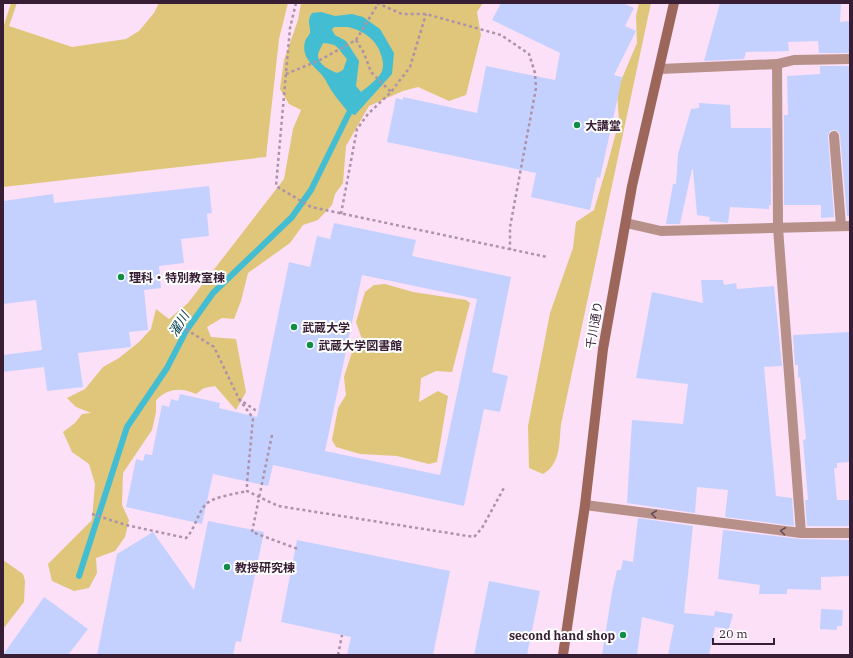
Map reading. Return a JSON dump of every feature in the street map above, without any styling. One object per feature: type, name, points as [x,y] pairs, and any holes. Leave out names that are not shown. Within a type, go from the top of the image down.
[{"type":"main road","name":"千川通り","points":[[563,655],[585,505],[603,349],[632,186],[674,3]]},
{"type":"street","points":[[660,69],[777,64],[794,60],[850,59]]},
{"type":"street","points":[[777,64],[778,228],[801,533]]},
{"type":"street","points":[[626,222],[661,231],[845,226],[834,136]]},
{"type":"street","points":[[585,505],[801,533],[850,533]]},
{"type":"path","points":[[296,3],[290,28],[276,186],[294,199],[311,208],[547,258]]},
{"type":"path","points":[[286,74],[320,60],[356,40],[378,3],[402,14],[426,14],[501,35],[529,54],[535,72],[536,88],[510,227],[510,250]]},
{"type":"path","points":[[341,214],[357,129],[368,114],[391,92],[410,67],[426,14]]},
{"type":"path","points":[[356,40],[364,53],[371,72],[391,92]]},
{"type":"path","points":[[176,323],[214,348],[239,399],[253,418],[247,483],[248,492]]},
{"type":"path","points":[[239,399],[258,412]]},
{"type":"path","points":[[272,435],[252,532],[298,549]]},
{"type":"path","points":[[92,514],[118,522],[186,538],[191,533],[206,505],[215,500],[248,492],[278,506],[474,537],[482,528],[505,486]]},
{"type":"path","points":[[338,655],[342,635]]},
{"type":"shaded area","points":[[11,3],[17,3],[9,26],[72,47],[126,39],[139,31],[154,13],[159,3],[288,3],[279,39],[266,157],[3,187],[4,25]]},
{"type":"shaded area","points":[[301,3],[483,3],[477,12],[481,35],[466,95],[449,101],[418,87],[403,91],[369,106],[346,146],[343,183],[335,194],[332,205],[318,220],[303,225],[290,243],[248,273],[241,301],[234,319],[222,318],[207,327],[211,337],[236,339],[246,392],[236,410],[215,386],[204,388],[196,394],[185,390],[170,391],[156,400],[156,412],[152,430],[123,473],[122,505],[129,520],[125,537],[115,551],[96,558],[97,573],[89,588],[74,591],[52,581],[48,564],[92,520],[95,484],[89,464],[72,452],[63,432],[75,423],[82,414],[91,413],[76,407],[67,398],[85,389],[103,367],[119,358],[139,342],[151,329],[156,309],[169,319],[188,303],[284,179],[293,129],[301,110],[289,104],[280,89],[284,60],[298,20]]},
{"type":"shaded area","points":[[639,3],[651,3],[561,424],[558,452],[556,459],[549,470],[543,474],[529,468],[528,426],[550,313],[573,248],[576,222],[594,210],[607,166],[619,121],[617,90],[637,43],[636,16]]},
{"type":"shaded area","points":[[385,284],[413,292],[466,300],[470,303],[452,372],[436,371],[421,378],[419,402],[438,391],[448,396],[437,462],[429,464],[397,456],[360,454],[336,447],[332,440],[338,408],[346,395],[344,377],[352,352],[363,342],[356,322],[365,292],[374,285]]},
{"type":"shaded area","points":[[3,560],[23,574],[25,581],[24,602],[3,629]]},
{"type":"water","points":[[321,12],[335,16],[352,14],[363,17],[380,29],[394,53],[392,74],[355,115],[349,113],[342,105],[323,76],[311,64],[305,54],[305,41],[310,33],[309,21],[312,13]],"holes":[[[334,27],[348,27],[360,31],[370,37],[377,46],[382,60],[383,68],[381,73],[361,92],[356,86],[359,61],[346,41],[335,35],[332,30]],[[323,43],[332,44],[339,49],[347,59],[343,70],[337,73],[325,67],[320,62],[318,54]]]},
{"type":"building","points":[[501,3],[623,3],[634,8],[625,26],[636,31],[614,75],[622,77],[600,178],[597,177],[590,210],[531,197],[536,173],[387,142],[396,98],[403,100],[403,97],[477,113],[486,66],[555,80],[560,53],[492,20]]},
{"type":"building","points":[[720,3],[841,3],[840,22],[850,21],[850,53],[819,53],[818,41],[788,42],[789,51],[746,52],[744,59],[704,61]]},
{"type":"building","points":[[820,66],[850,66],[850,216],[847,216],[840,136],[839,132],[834,130],[830,131],[828,136],[834,217],[821,218],[821,205],[784,205],[784,115],[788,115],[787,76],[820,74]]},
{"type":"building","points":[[699,103],[730,105],[731,128],[771,128],[771,205],[769,205],[769,209],[730,207],[728,223],[709,221],[710,217],[697,215],[692,169],[680,224],[666,224],[673,184],[676,184],[678,154],[691,109],[699,108]]},
{"type":"building","points":[[209,186],[212,213],[207,214],[209,236],[181,239],[184,263],[159,266],[161,288],[144,290],[148,330],[129,332],[131,347],[78,353],[83,387],[47,391],[44,367],[3,372],[3,355],[42,350],[36,300],[3,304],[3,201],[53,194],[54,203]]},
{"type":"building","points":[[334,223],[416,240],[412,256],[511,277],[492,372],[508,376],[500,412],[484,409],[464,506],[273,465],[268,486],[213,474],[202,524],[126,507],[136,459],[143,461],[145,454],[152,455],[162,405],[169,407],[171,399],[178,401],[180,394],[220,403],[219,408],[257,417],[289,262],[310,267],[317,236],[330,239]],"holes":[[[362,275],[477,299],[440,475],[325,451]]]},
{"type":"building","points":[[701,280],[723,280],[724,285],[736,283],[737,289],[774,286],[782,366],[764,367],[776,496],[792,498],[794,526],[725,517],[728,490],[697,487],[695,513],[627,503],[632,420],[683,424],[688,384],[636,378],[652,292],[703,303]]},
{"type":"building","points":[[850,332],[850,462],[837,463],[837,468],[834,468],[837,500],[850,500],[850,526],[807,526],[805,500],[808,500],[803,440],[806,439],[800,377],[798,378],[798,365],[795,365],[793,335]]},
{"type":"building","points":[[638,518],[693,526],[684,613],[714,616],[715,611],[733,614],[729,629],[715,627],[709,655],[668,655],[674,625],[642,617],[637,655],[602,655],[617,570],[621,570],[623,560],[633,562]]},
{"type":"building","points":[[208,521],[264,532],[241,642],[236,641],[233,655],[97,655],[117,554],[153,532],[194,590]]},
{"type":"building","points":[[723,530],[800,539],[850,540],[850,576],[821,577],[821,590],[787,589],[787,594],[759,594],[760,585],[718,579]]},
{"type":"building","points":[[297,540],[450,571],[433,655],[347,655],[351,637],[281,622]]},
{"type":"building","points":[[489,581],[540,591],[527,655],[474,655]]},
{"type":"building","points":[[44,597],[88,629],[68,655],[3,655]]},
{"type":"building","points":[[821,609],[843,610],[842,626],[837,626],[837,630],[820,629]]},
{"type":"waterway","name":"濯川","points":[[79,576],[127,427],[167,368],[186,331],[213,293],[292,217],[311,190],[349,113]]},
{"type":"place","name":"大講堂","points":[[577,125]]},
{"type":"place","name":"理科・特別教室棟","points":[[121,277]]},
{"type":"place","name":"武蔵大学","points":[[294,327]]},
{"type":"place","name":"武蔵大学図書館","points":[[310,345]]},
{"type":"place","name":"教授研究棟","points":[[227,567]]},
{"type":"place","name":"second hand shop","points":[[623,635]]}]
